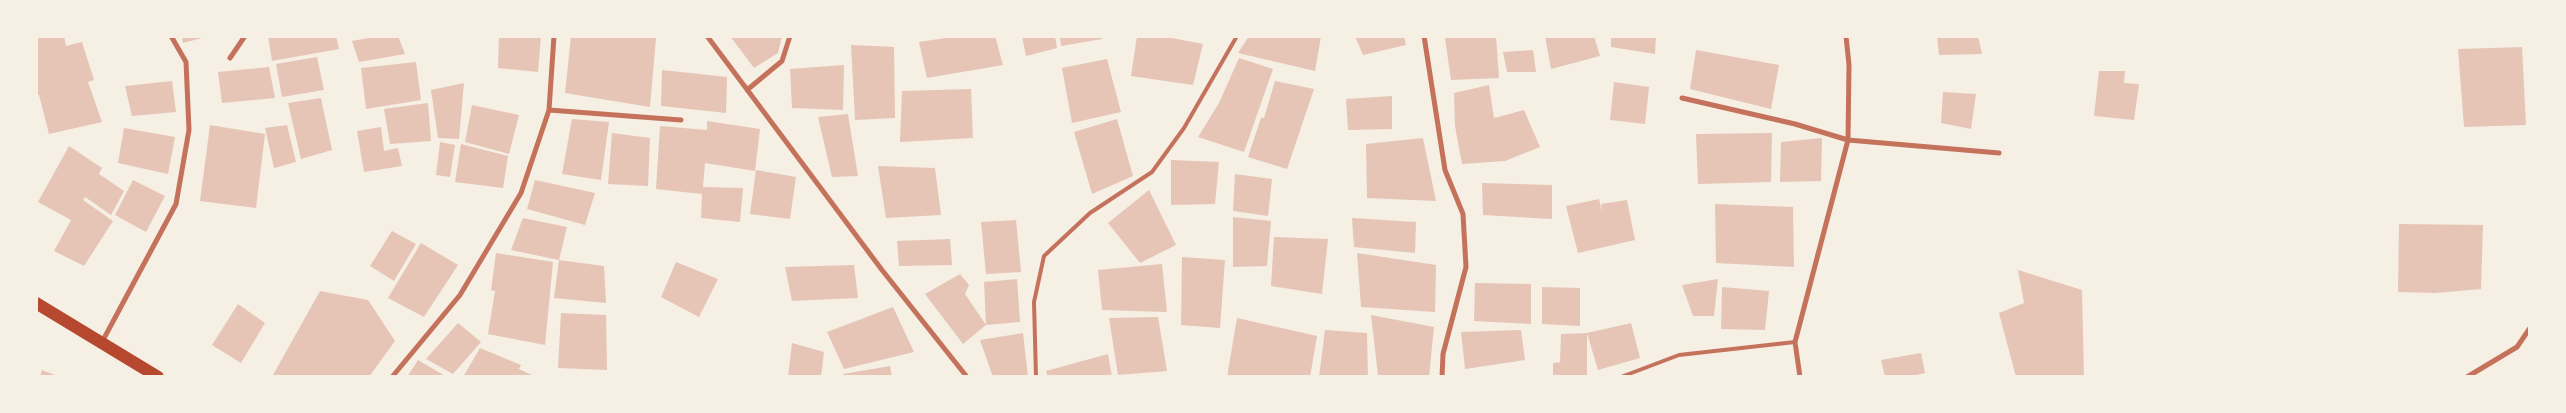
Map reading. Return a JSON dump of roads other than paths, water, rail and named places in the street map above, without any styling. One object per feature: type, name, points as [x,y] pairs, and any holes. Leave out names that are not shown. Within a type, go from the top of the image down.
[{"type":"main road","points":[[36,303],[158,377]]},
{"type":"street","points":[[102,342],[176,204],[189,130],[186,62],[171,36]]},
{"type":"street","points":[[230,58],[245,36]]},
{"type":"street","points":[[392,377],[460,295],[521,193],[549,110],[554,36]]},
{"type":"street","points":[[706,36],[882,270],[968,377]]},
{"type":"street","points":[[747,90],[782,61],[790,36]]},
{"type":"street","points":[[1424,36],[1445,170],[1462,214],[1466,267],[1443,354],[1442,377]]},
{"type":"street","points":[[1800,377],[1795,342],[1848,140],[1849,65],[1846,36]]},
{"type":"street","points":[[1682,98],[1796,124],[1848,140],[1999,153]]},
{"type":"street","points":[[549,110],[681,120]]},
{"type":"street","points":[[2467,377],[2517,347],[2530,328]]},
{"type":"lane","points":[[1036,377],[1034,302],[1044,256],[1090,213],[1152,172],[1184,128],[1237,36]]},
{"type":"lane","points":[[1621,377],[1679,355],[1795,342]]}]
